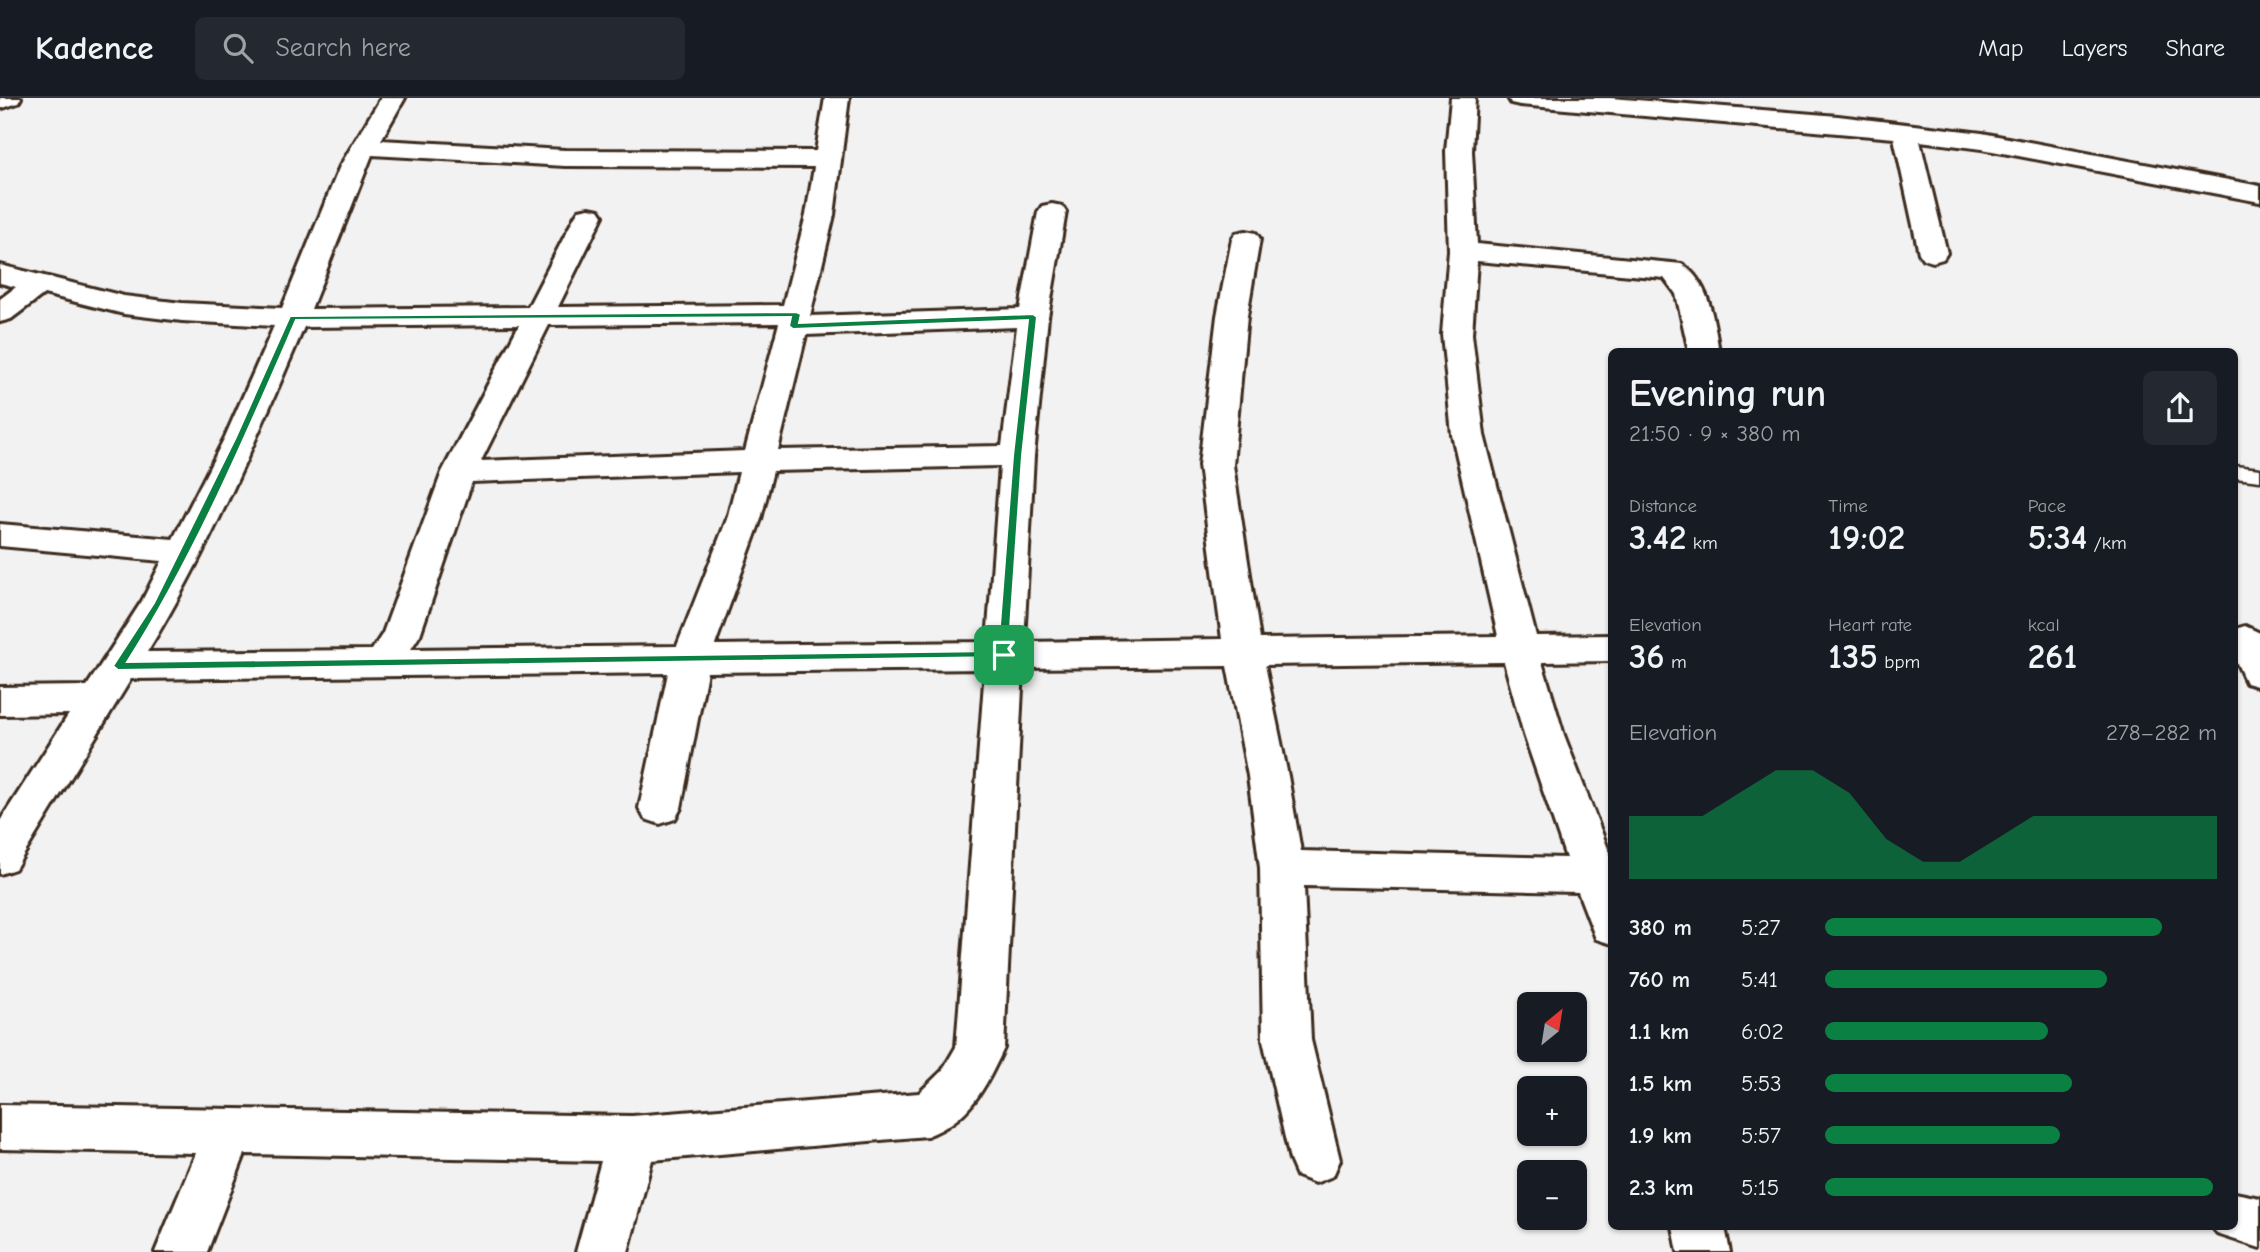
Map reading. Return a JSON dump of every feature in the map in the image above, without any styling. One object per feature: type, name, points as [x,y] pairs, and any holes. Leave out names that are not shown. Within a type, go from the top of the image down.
[{"type":"street","points":[[0,102],[9,98]]},
{"type":"street","points":[[6,840],[159,603],[240,437],[293,318],[353,166],[393,98]]},
{"type":"street","points":[[660,808],[690,661],[744,519],[760,461],[820,215],[838,98]]},
{"type":"street","points":[[1463,98],[1459,151],[1463,251],[1457,334],[1468,435],[1519,648],[1544,736],[1603,876],[1608,904]]},
{"type":"street","points":[[1520,98],[1905,132],[2056,153],[2260,194]]},
{"type":"street","points":[[1905,132],[1933,253]]},
{"type":"street","points":[[364,147],[565,158],[827,159]]},
{"type":"street","points":[[0,1127],[632,1139],[927,1114],[947,1102],[964,1083],[980,1048],[1017,456],[1033,317],[1052,212]]},
{"type":"street","points":[[382,664],[401,635],[459,471],[589,216]]},
{"type":"street","points":[[1246,239],[1232,316],[1216,466],[1243,652],[1268,776],[1282,868],[1287,1040],[1315,1160]]},
{"type":"street","points":[[1463,251],[1672,270],[1684,278],[1699,321],[1702,348]]},
{"type":"street","points":[[0,274],[124,305],[181,312],[293,318],[795,320],[1033,317]]},
{"type":"street","points":[[0,313],[40,283]]},
{"type":"street","points":[[459,471],[1017,456]]},
{"type":"street","points":[[0,535],[184,552]]},
{"type":"street","points":[[2247,639],[2260,673]]},
{"type":"street","points":[[118,666],[1608,648]]},
{"type":"street","points":[[0,701],[97,700]]},
{"type":"street","points":[[1282,868],[1603,876]]},
{"type":"street","points":[[181,1252],[229,1132]]},
{"type":"street","points":[[602,1252],[632,1139]]},
{"type":"street","points":[[2238,1218],[2260,1223]]},
{"type":"street","points":[[1700,1230],[1704,1252]]},
{"type":"lane","points":[[2238,472],[2260,475]]},
{"type":"route","points":[[796,314],[793,326],[1033,317],[1017,456],[1004,655],[690,661],[118,666],[159,603],[240,437],[293,318],[796,314]]}]
